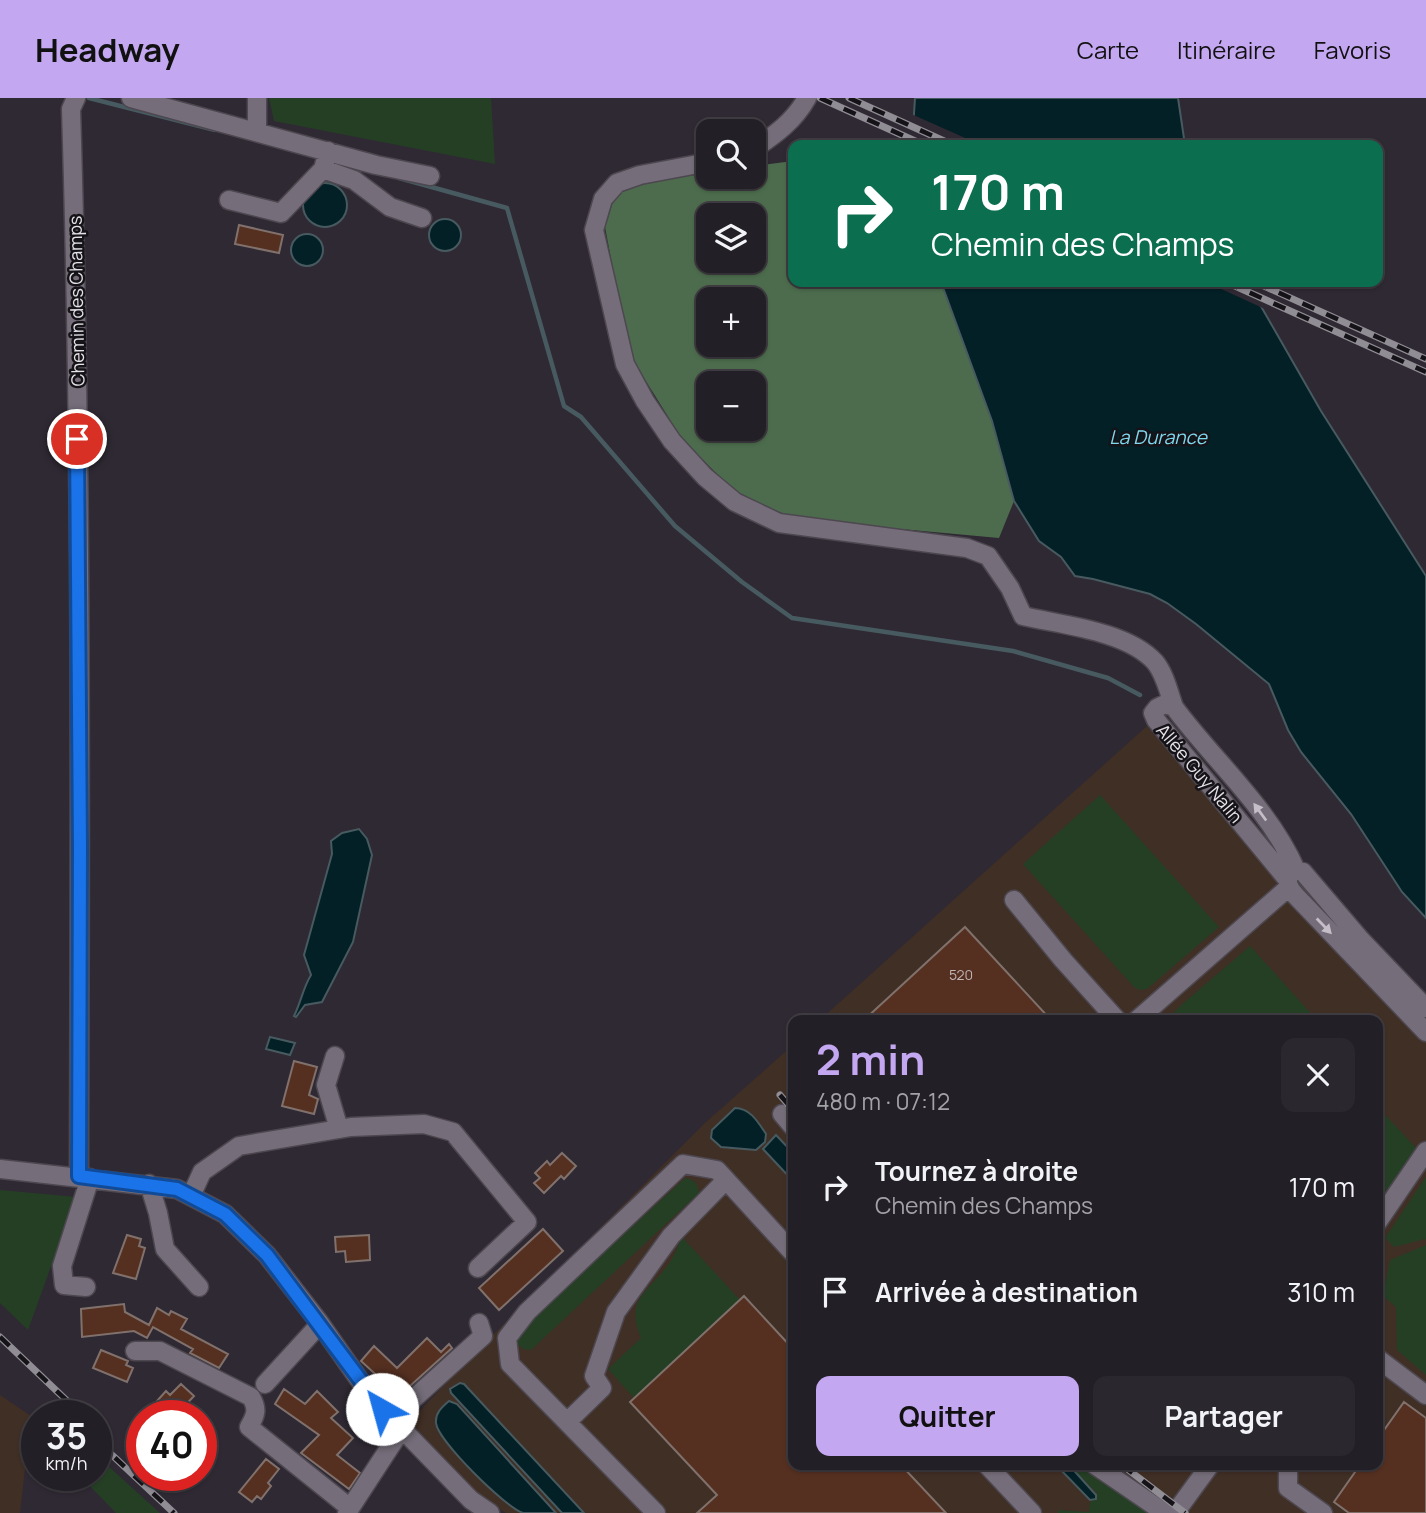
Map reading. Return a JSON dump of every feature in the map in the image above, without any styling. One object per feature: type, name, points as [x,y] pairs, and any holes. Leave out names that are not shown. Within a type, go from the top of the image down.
[{"type":"street","name":"Chemin des Champs","points":[[76,98],[71,109],[76,247],[85,1177],[62,1266],[64,1285],[86,1287]]},
{"type":"street","points":[[131,98],[430,176]]},
{"type":"street","points":[[257,98],[257,131]]},
{"type":"street","points":[[766,141],[779,133],[798,114],[807,98]]},
{"type":"street","points":[[229,201],[281,213],[323,169],[328,151]]},
{"type":"street","name":"Allée Guy Nalin","points":[[696,164],[640,175],[617,183],[603,199],[594,230],[625,364],[645,401],[681,450],[705,477],[736,502],[779,523],[967,548],[988,556],[1010,588],[1023,616],[1113,637],[1138,649],[1155,663],[1174,707],[1288,850],[1291,879],[1426,1032]]},
{"type":"street","points":[[323,169],[354,180],[390,207],[422,218]]},
{"type":"street","name":"Allée Guy Nalin","points":[[1291,879],[1303,872],[1361,940],[1426,1008]]},
{"type":"street","points":[[1142,1015],[1291,879]]},
{"type":"street","points":[[1014,900],[1112,1015]]},
{"type":"street","points":[[335,1056],[326,1085],[339,1129]]},
{"type":"street","points":[[191,1196],[202,1172],[239,1146],[339,1129],[424,1124],[453,1132],[527,1222],[478,1268]]},
{"type":"street","points":[[1383,1214],[1426,1152]]},
{"type":"street","points":[[656,1513],[510,1364],[507,1338],[527,1312],[683,1164],[717,1170],[788,1248]]},
{"type":"street","points":[[0,1169],[177,1189],[225,1214],[267,1255],[372,1398],[471,1500],[490,1513]]},
{"type":"street","points":[[567,1422],[602,1388],[594,1376],[615,1312],[671,1236],[726,1180]]},
{"type":"street","points":[[149,1184],[165,1249],[199,1287]]},
{"type":"street","points":[[135,1351],[160,1351],[251,1397],[256,1406],[256,1414],[249,1427],[349,1510],[396,1425],[483,1336],[479,1323]]},
{"type":"street","points":[[265,1384],[320,1324]]},
{"type":"street","points":[[1383,1363],[1426,1395]]},
{"type":"street","points":[[992,1470],[1032,1513]]},
{"type":"street","points":[[1102,1470],[1165,1513]]},
{"type":"street","points":[[1175,1513],[1206,1470]]},
{"type":"street","points":[[1287,1470],[1288,1488],[1323,1513]]},
{"type":"shaded area","points":[[1147,726],[1355,971],[1426,1034],[1426,1513],[506,1513],[480,1498],[409,1422],[706,1122],[788,1049],[788,1470],[1383,1470],[1383,1015],[826,1015]]},
{"type":"shaded area","points":[[0,1395],[21,1409],[22,1491],[20,1513],[0,1513]]},
{"type":"green space","points":[[269,98],[491,98],[495,164],[274,121]]},
{"type":"green space","points":[[788,162],[788,287],[943,287],[992,421],[1014,501],[999,538],[802,520],[742,499],[682,439],[629,354],[605,227],[615,195],[639,183],[696,175],[696,189],[766,189],[766,164]]},
{"type":"green space","points":[[1100,795],[1219,927],[1147,989],[1139,990],[1134,987],[1023,864]]},
{"type":"green space","points":[[1250,946],[1312,1015],[1172,1015]]},
{"type":"green space","points":[[1383,1112],[1417,1149],[1383,1197]]},
{"type":"green space","points":[[1426,1177],[1426,1241],[1425,1239],[1394,1247],[1385,1238]]},
{"type":"green space","points":[[685,1178],[695,1182],[699,1193],[531,1350],[523,1349],[517,1343],[517,1336],[522,1328]]},
{"type":"green space","points":[[0,1190],[76,1197],[28,1330],[0,1303]]},
{"type":"green space","points":[[682,1237],[740,1300],[634,1398],[608,1369],[641,1338],[637,1324],[637,1304],[670,1262]]},
{"type":"green space","points":[[1426,1245],[1426,1375],[1397,1350],[1396,1307],[1383,1296],[1390,1260]]},
{"type":"green space","points":[[112,1470],[126,1482],[126,1491],[136,1491],[160,1513],[116,1513],[95,1491],[112,1491]]},
{"type":"green space","points":[[1074,1470],[1087,1470],[1150,1513],[1058,1513],[1058,1510],[1089,1512],[1090,1502],[1097,1498],[1097,1493]]},
{"type":"water","points":[[915,98],[1178,98],[1184,140],[912,140]]},
{"type":"water","points":[[325,183],[340,190],[347,205],[340,220],[325,227],[310,220],[303,205],[310,190]]},
{"type":"water","points":[[445,219],[456,224],[461,235],[456,246],[445,251],[434,246],[429,235],[434,224]]},
{"type":"water","points":[[307,234],[319,238],[323,250],[319,262],[307,266],[295,262],[291,250],[295,238]]},
{"type":"water","name":"La Durance","points":[[943,287],[1250,287],[1321,411],[1426,576],[1426,918],[1402,892],[1351,814],[1301,752],[1288,730],[1269,684],[1167,603],[1150,594],[1075,576],[1061,557],[1039,541],[1014,501],[992,421]]},
{"type":"water","points":[[359,829],[367,839],[372,855],[353,942],[322,1002],[305,1005],[296,1017],[294,1016],[311,975],[304,955],[332,854],[331,841],[342,833]]},
{"type":"water","points":[[270,1037],[295,1043],[290,1055],[266,1049]]},
{"type":"water","points":[[735,1108],[749,1113],[766,1134],[765,1142],[756,1150],[721,1147],[711,1138],[712,1130]]},
{"type":"water","points":[[776,1135],[788,1148],[788,1176],[763,1149]]},
{"type":"water","points":[[460,1383],[464,1384],[584,1513],[562,1513],[451,1393],[450,1389]]},
{"type":"water","points":[[449,1401],[457,1404],[556,1513],[523,1513],[514,1508],[460,1458],[436,1423],[438,1413]]},
{"type":"water","points":[[1061,1470],[1074,1470],[1096,1495],[1096,1499],[1090,1500]]},
{"type":"pier","points":[[909,113],[970,140],[908,140]]},
{"type":"pier","points":[[1217,287],[1254,287],[1267,310]]},
{"type":"building","points":[[239,225],[283,235],[279,253],[235,244]]},
{"type":"building","points":[[965,927],[1046,1015],[869,1015]]},
{"type":"building","points":[[294,1061],[317,1067],[309,1095],[318,1099],[314,1114],[282,1106]]},
{"type":"building","points":[[562,1153],[576,1166],[564,1179],[561,1176],[544,1193],[534,1183],[540,1178],[535,1173],[547,1161],[550,1165]]},
{"type":"building","points":[[543,1229],[563,1251],[499,1310],[479,1288]]},
{"type":"building","points":[[127,1235],[141,1239],[139,1246],[145,1248],[136,1279],[113,1273]]},
{"type":"building","points":[[369,1235],[370,1260],[346,1262],[345,1251],[336,1252],[335,1237]]},
{"type":"building","points":[[744,1296],[788,1344],[788,1470],[906,1470],[946,1513],[697,1513],[717,1495],[630,1402]]},
{"type":"building","points":[[124,1304],[125,1312],[149,1325],[157,1308],[169,1315],[171,1311],[187,1319],[181,1329],[228,1354],[219,1368],[190,1353],[193,1349],[153,1327],[147,1338],[134,1331],[82,1337],[81,1309]]},
{"type":"building","points":[[427,1338],[441,1352],[449,1344],[452,1348],[399,1396],[361,1361],[374,1346],[397,1368]]},
{"type":"building","points":[[101,1350],[128,1361],[126,1365],[133,1368],[127,1382],[93,1368]]},
{"type":"building","points":[[181,1384],[194,1396],[190,1400],[158,1400],[166,1391],[170,1395]]},
{"type":"building","points":[[284,1389],[305,1404],[317,1391],[338,1412],[331,1418],[353,1438],[337,1455],[360,1473],[349,1489],[301,1453],[319,1435],[275,1404]]},
{"type":"building","points":[[1404,1402],[1426,1418],[1426,1513],[1349,1513],[1334,1502],[1356,1470],[1383,1470],[1383,1432]]},
{"type":"building","points":[[266,1459],[279,1469],[268,1483],[271,1486],[261,1499],[257,1496],[252,1502],[239,1492]]},
{"type":"waterway","points":[[89,98],[215,130]]},
{"type":"waterway","points":[[399,178],[507,208],[564,406],[581,417],[675,526],[742,582],[792,618],[1013,651],[1108,678],[1140,695]]},
{"type":"railway","points":[[820,98],[913,140]]},
{"type":"railway","points":[[849,98],[942,140]]},
{"type":"railway","points":[[1237,287],[1426,372]]},
{"type":"railway","points":[[1266,287],[1426,359]]},
{"type":"railway","points":[[780,1095],[788,1104]]},
{"type":"railway","points":[[0,1337],[66,1400]]},
{"type":"railway","points":[[112,1455],[174,1513]]},
{"type":"railway","points":[[1129,1470],[1185,1513]]},
{"type":"route","points":[[77,439],[79,1176],[177,1189],[225,1214],[267,1255],[382,1409]]}]
